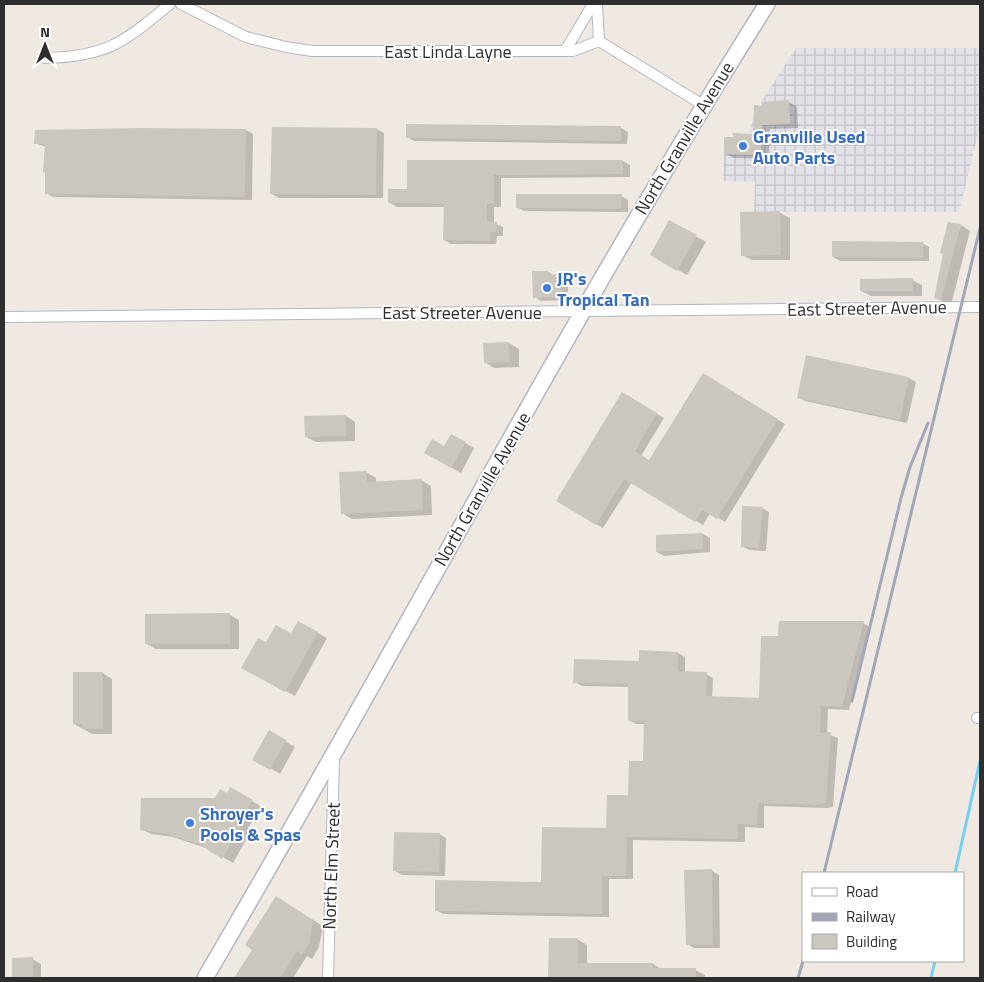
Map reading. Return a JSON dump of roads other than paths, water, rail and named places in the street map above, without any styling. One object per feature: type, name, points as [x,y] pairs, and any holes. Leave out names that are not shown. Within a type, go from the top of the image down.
[{"type":"main road","name":"North Granville Avenue","points":[[205,978],[583,312],[703,105],[767,4]]},
{"type":"street","points":[[44,58],[68,58],[102,52],[130,37],[170,4]]},
{"type":"street","name":"East Linda Layne","points":[[182,4],[246,37],[304,50],[565,51],[581,49],[600,41]]},
{"type":"street","points":[[565,51],[593,4]]},
{"type":"street","points":[[597,4],[600,41],[703,105]]},
{"type":"street","name":"East Streeter Avenue","points":[[4,317],[980,307]]},
{"type":"street","name":"North Elm Street","points":[[328,978],[334,753]]},
{"type":"waterway","points":[[955,872],[980,761]]},
{"type":"waterway","points":[[931,978],[935,962]]},
{"type":"railway","points":[[824,872],[980,228]]},
{"type":"railway","points":[[852,701],[901,498],[910,467],[928,423]]},
{"type":"railway","points":[[798,978],[803,962]]},
{"type":"place","name":"Granville Used Auto Parts","points":[[743,146]]},
{"type":"place","name":"JR's Tropical Tan","points":[[547,288]]},
{"type":"place","name":"Shroyer's Pools & Spas","points":[[190,823]]}]
